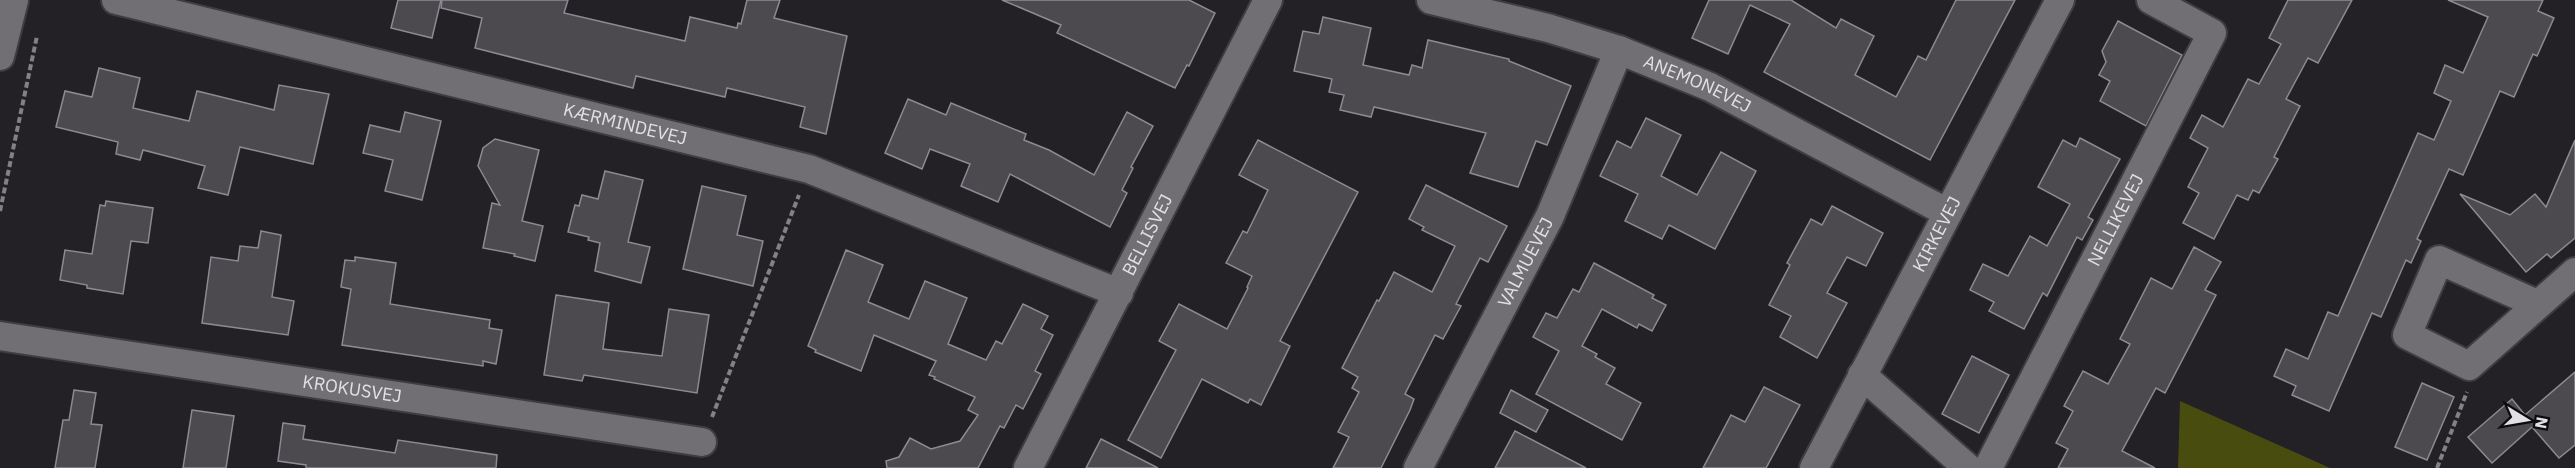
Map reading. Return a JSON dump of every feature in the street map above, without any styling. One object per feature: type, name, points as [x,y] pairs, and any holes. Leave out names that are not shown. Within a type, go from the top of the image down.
[{"type":"street","points":[[0,56],[14,0]]},
{"type":"street","name":"KÆRMINDEVEJ","points":[[116,0],[809,169],[1119,293]]},
{"type":"street","name":"BELLISVEJ","points":[[1028,468],[1268,0]]},
{"type":"street","name":"ANEMONEVEJ","points":[[1431,0],[1548,28],[1619,50],[1710,87],[1948,213]]},
{"type":"street","name":"KIRKEVEJ","points":[[1814,468],[2060,0]]},
{"type":"street","name":"NELLIKEVEJ","points":[[1988,468],[2212,33],[2151,0]]},
{"type":"street","name":"VALMUEVEJ","points":[[1418,468],[1551,216],[1619,50]]},
{"type":"street","points":[[2537,304],[2439,260],[2407,335],[2469,366],[2575,272]]},
{"type":"street","name":"KROKUSVEJ","points":[[0,336],[702,442]]},
{"type":"street","points":[[1862,375],[1968,468]]},
{"type":"path","points":[[0,212],[37,33]]},
{"type":"path","points":[[702,442],[809,169]]},
{"type":"path","points":[[2437,468],[2472,378],[2469,366]]},
{"type":"green space","points":[[2180,401],[2330,468],[2178,468]]},
{"type":"building","points":[[398,0],[441,0],[432,38],[391,28]]},
{"type":"building","points":[[442,0],[568,0],[564,13],[685,41],[690,17],[737,28],[738,23],[741,24],[747,0],[780,0],[774,18],[847,36],[826,134],[800,127],[805,107],[727,88],[725,97],[636,76],[633,88],[475,48],[482,18],[441,8]]},
{"type":"building","points":[[1002,0],[1189,0],[1215,13],[1189,66],[1187,65],[1175,88],[1057,33],[1061,25]]},
{"type":"building","points":[[1709,0],[1791,0],[1836,28],[1841,19],[1874,36],[1855,75],[1896,97],[1918,56],[1926,60],[1956,0],[2015,0],[1930,160],[1764,72],[1790,24],[1750,5],[1728,54],[1692,38]]},
{"type":"building","points":[[2288,0],[2352,0],[2318,63],[2308,58],[2286,99],[2300,106],[2274,157],[2278,159],[2259,193],[2253,190],[2248,200],[2237,195],[2214,239],[2183,223],[2199,193],[2188,187],[2208,148],[2190,138],[2202,115],[2223,127],[2248,79],[2259,84],[2281,44],[2269,38]]},
{"type":"building","points":[[2448,0],[2543,0],[2538,11],[2554,18],[2537,56],[2533,54],[2514,97],[2500,91],[2463,175],[2449,169],[2417,239],[2421,241],[2411,263],[2406,260],[2381,317],[2372,313],[2329,411],[2292,395],[2296,386],[2274,376],[2286,349],[2308,359],[2328,312],[2338,316],[2418,133],[2434,140],[2451,101],[2434,93],[2445,65],[2463,73],[2488,17]]},
{"type":"building","points":[[1323,17],[1371,28],[1363,65],[1409,75],[1412,65],[1422,68],[1428,40],[1509,59],[1509,61],[1571,86],[1547,145],[1536,141],[1518,187],[1470,173],[1486,133],[1374,107],[1371,117],[1340,110],[1344,95],[1329,92],[1332,79],[1294,71],[1303,31],[1319,34]]},
{"type":"building","points":[[2118,21],[2182,55],[2146,126],[2100,101],[2110,81],[2099,75],[2106,62],[2102,51]]},
{"type":"building","points":[[99,68],[140,78],[133,108],[189,121],[197,91],[274,110],[279,85],[329,94],[313,164],[240,147],[228,195],[198,188],[205,166],[143,150],[140,160],[116,154],[118,142],[56,127],[65,91],[92,97]]},
{"type":"building","points":[[908,99],[946,115],[951,103],[1026,134],[1024,140],[1049,150],[1094,175],[1127,112],[1153,126],[1131,167],[1133,168],[1122,190],[1127,193],[1110,227],[1010,174],[998,202],[961,186],[970,164],[930,149],[922,169],[885,153]]},
{"type":"building","points":[[405,112],[441,121],[422,200],[385,191],[393,160],[363,153],[370,125],[400,132]]},
{"type":"building","points":[[1646,118],[1681,135],[1661,176],[1697,195],[1721,152],[1756,171],[1715,249],[1669,225],[1662,239],[1625,221],[1638,194],[1600,176],[1617,141],[1631,148]]},
{"type":"building","points":[[2080,138],[2120,159],[2088,217],[2093,220],[2082,240],[2077,237],[2047,296],[2043,293],[2024,329],[1989,311],[1994,302],[1970,290],[1983,264],[2008,276],[2030,236],[2047,246],[2070,204],[2038,187],[2063,140],[2076,147]]},
{"type":"building","points":[[495,139],[539,150],[522,221],[543,226],[535,261],[514,256],[515,254],[483,248],[492,203],[500,205],[478,166],[483,148]]},
{"type":"building","points":[[1258,140],[1358,192],[1280,341],[1290,346],[1261,405],[1250,399],[1248,403],[1202,379],[1161,458],[1128,440],[1176,350],[1159,341],[1179,304],[1227,329],[1248,288],[1252,276],[1226,263],[1243,231],[1247,233],[1268,190],[1239,175]]},
{"type":"building","points":[[2575,140],[2575,238],[2551,258],[2547,254],[2526,272],[2460,194],[2510,215],[2535,194],[2546,207]]},
{"type":"building","points":[[605,171],[643,180],[628,242],[650,247],[641,283],[595,271],[600,243],[588,240],[589,237],[568,232],[575,205],[579,206],[582,195],[598,199]]},
{"type":"building","points":[[1426,185],[1507,226],[1488,262],[1480,258],[1456,304],[1461,306],[1443,339],[1435,335],[1405,394],[1414,399],[1381,468],[1333,468],[1349,437],[1338,432],[1359,392],[1352,388],[1358,377],[1342,368],[1377,300],[1379,301],[1394,272],[1432,292],[1455,246],[1422,230],[1424,227],[1409,219]]},
{"type":"building","points":[[702,186],[746,196],[737,235],[763,241],[753,286],[683,269]]},
{"type":"building","points":[[106,201],[153,208],[148,243],[131,241],[123,294],[87,288],[87,285],[60,280],[65,250],[92,254],[100,205],[105,206]]},
{"type":"building","points":[[1832,206],[1883,233],[1866,266],[1847,257],[1827,293],[1847,303],[1817,358],[1780,337],[1791,316],[1769,305],[1790,265],[1787,263],[1811,219],[1822,225]]},
{"type":"building","points":[[261,231],[281,235],[272,297],[294,301],[288,335],[202,323],[211,257],[238,261],[240,246],[258,248]]},
{"type":"building","points":[[2194,247],[2221,262],[2205,290],[2216,295],[2165,393],[2156,388],[2122,451],[2155,468],[2058,468],[2068,449],[2056,443],[2073,411],[2064,406],[2083,371],[2108,384],[2130,344],[2120,339],[2151,278],[2172,289]]},
{"type":"building","points":[[846,250],[883,265],[868,302],[909,319],[925,281],[967,298],[948,344],[986,360],[996,341],[1002,344],[1023,304],[1048,316],[1041,329],[1053,335],[1035,371],[1041,374],[1023,409],[1016,405],[1004,428],[1000,426],[978,468],[887,468],[886,461],[899,457],[910,438],[931,449],[960,441],[978,415],[968,410],[975,397],[929,375],[936,361],[874,335],[861,371],[815,352],[816,350],[808,346]]},
{"type":"building","points":[[355,257],[396,263],[390,304],[490,320],[489,328],[502,330],[496,364],[483,361],[483,366],[342,345],[351,289],[341,287],[345,260],[355,261]]},
{"type":"building","points":[[1594,263],[1654,295],[1652,298],[1666,305],[1652,331],[1639,324],[1637,328],[1602,309],[1582,346],[1597,354],[1595,357],[1615,368],[1606,384],[1641,403],[1622,440],[1536,394],[1559,351],[1533,337],[1546,313],[1557,318],[1573,289],[1579,292]]},
{"type":"building","points":[[556,295],[609,303],[603,349],[662,356],[669,309],[709,315],[697,393],[584,375],[582,381],[544,375]]},
{"type":"building","points":[[1972,356],[2009,375],[1979,433],[1942,414]]},
{"type":"building","points":[[2575,372],[2575,445],[2559,458],[2532,427],[2492,463],[2468,437],[2512,399],[2525,415]]},
{"type":"building","points":[[2422,383],[2454,397],[2427,460],[2395,447]]},
{"type":"building","points":[[1764,387],[1800,405],[1766,468],[1703,468],[1731,415],[1745,422]]},
{"type":"building","points":[[74,390],[96,393],[91,424],[102,425],[95,468],[55,468],[63,420],[69,420]]},
{"type":"building","points":[[1511,390],[1548,410],[1536,432],[1500,413]]},
{"type":"building","points":[[192,410],[234,416],[226,468],[183,468]]},
{"type":"building","points":[[283,423],[305,426],[303,439],[395,453],[398,440],[497,455],[496,468],[306,468],[306,465],[278,461]]},
{"type":"building","points":[[1515,431],[1586,468],[1495,468]]},
{"type":"building","points":[[1101,439],[1158,468],[1086,468]]}]
